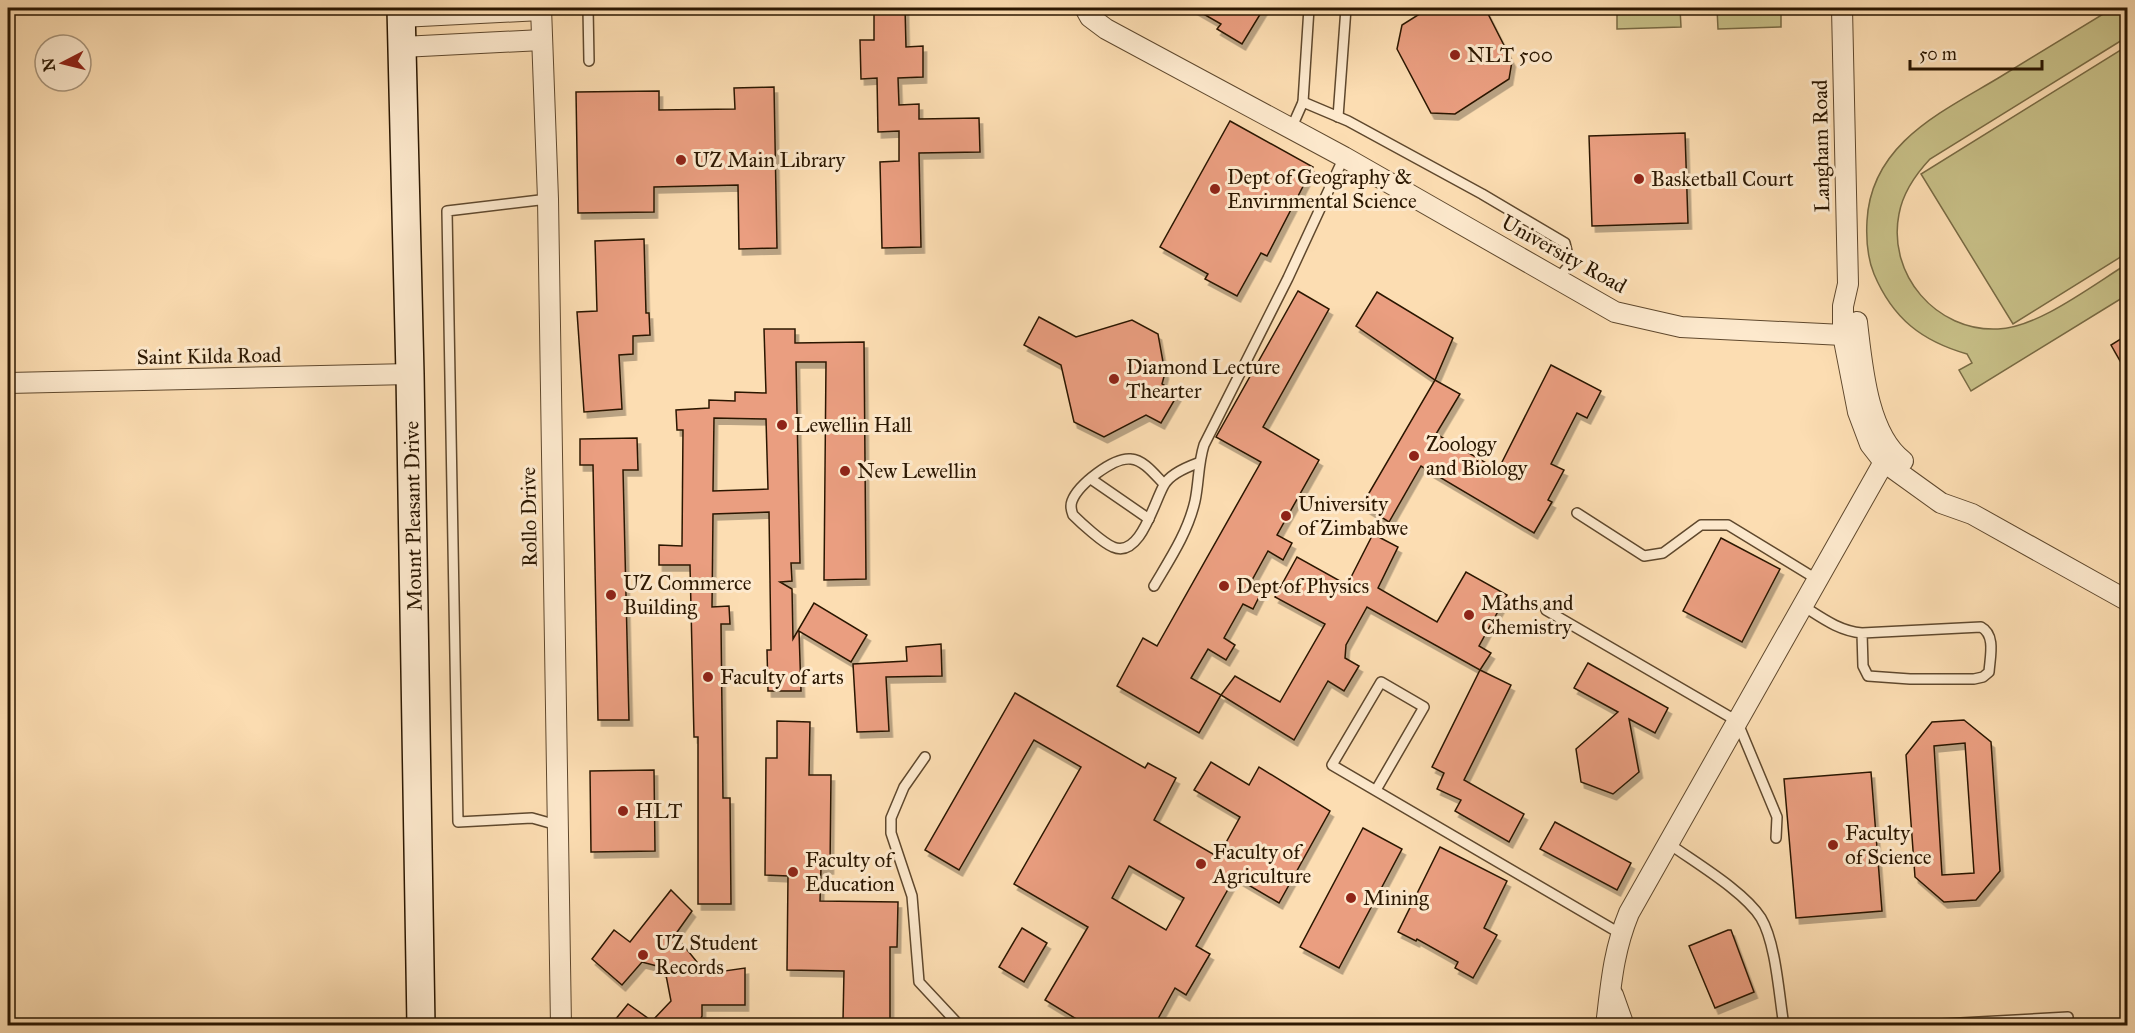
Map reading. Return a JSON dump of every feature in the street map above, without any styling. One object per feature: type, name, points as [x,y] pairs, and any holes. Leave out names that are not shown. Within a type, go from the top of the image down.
[{"type":"street","name":"University Road","points":[[1085,8],[1090,17],[1106,29],[1344,157],[1615,312],[1681,327],[1850,334]]},
{"type":"street","name":"Langham Road","points":[[1842,8],[1848,284],[1855,305],[1850,334]]},
{"type":"street","points":[[401,12],[541,9]]},
{"type":"street","name":"Rollo Drive","points":[[541,9],[548,199],[561,1026]]},
{"type":"street","name":"Mount Pleasant Drive","points":[[401,12],[411,374],[421,1026]]},
{"type":"street","points":[[402,47],[542,40]]},
{"type":"street","points":[[1850,334],[1858,412],[1870,444],[1889,457],[1941,503],[1972,513],[2127,601]]},
{"type":"street","name":"Saint Kilda Road","points":[[8,383],[411,374]]},
{"type":"street","points":[[1606,1026],[1609,984],[1621,934],[1629,914],[1889,457]]},
{"type":"street","points":[[1609,984],[1624,1026]]},
{"type":"lane","points":[[588,8],[589,61]]},
{"type":"lane","points":[[1291,129],[1303,102],[1310,8]]},
{"type":"lane","points":[[1338,117],[1346,8]]},
{"type":"lane","points":[[1303,102],[1338,117],[1482,194],[1565,243],[1570,264],[1558,279]]},
{"type":"lane","points":[[1154,586],[1185,528],[1195,501],[1198,463],[1204,445],[1288,278],[1344,157]]},
{"type":"lane","points":[[548,199],[447,211],[458,822],[532,818],[557,825]]},
{"type":"lane","points":[[1164,484],[1143,464],[1129,458],[1110,464],[1080,489],[1072,500],[1073,515],[1113,548],[1127,548],[1133,544],[1149,519],[1164,484],[1184,468],[1198,463]]},
{"type":"lane","points":[[1091,479],[1149,519]]},
{"type":"lane","points":[[1577,513],[1644,556],[1663,553],[1701,525],[1728,525],[1818,580]]},
{"type":"lane","points":[[1803,606],[1849,632],[1981,627],[1988,631],[1991,637],[1989,672],[1983,677],[1974,679],[1910,679],[1868,675],[1863,666],[1862,633]]},
{"type":"lane","points":[[1546,610],[1737,721],[1777,817],[1776,837]]},
{"type":"lane","points":[[1376,790],[1424,707],[1381,682],[1332,765],[1621,934]]},
{"type":"lane","points":[[925,757],[904,787],[891,818],[891,833],[912,896],[919,982],[960,1026]]},
{"type":"lane","points":[[1668,843],[1734,890],[1761,918],[1768,935],[1784,1026]]},
{"type":"lane","points":[[1906,1026],[2068,1017]]},
{"type":"shaded area","points":[[1617,8],[1680,8],[1681,27],[1617,29]]},
{"type":"shaded area","points":[[1717,8],[1781,8],[1781,27],[1718,29]]},
{"type":"shaded area","points":[[2113,8],[2127,8],[2127,37],[1930,159],[1903,198],[1897,236],[1901,258],[1909,278],[1936,310],[1955,321],[1975,327],[1998,329],[2013,327],[2047,314],[2127,264],[2127,295],[1971,391],[1959,370],[1972,363],[1967,354],[1936,342],[1911,326],[1890,304],[1882,290],[1874,274],[1867,248],[1867,221],[1871,194],[1881,171],[1896,150],[1933,117]]},
{"type":"shaded area","points":[[2127,46],[2127,253],[2013,324],[1921,174]]},
{"type":"building","points":[[874,8],[905,8],[906,47],[923,46],[923,77],[898,78],[899,105],[919,104],[919,119],[979,118],[980,152],[919,153],[921,247],[882,248],[880,162],[899,161],[899,131],[878,132],[877,78],[861,79],[860,40],[874,40]]},
{"type":"building","points":[[1193,8],[1264,8],[1242,44],[1217,29],[1221,24]]},
{"type":"building","name":"NLT 500","points":[[1429,8],[1485,8],[1512,61],[1509,79],[1455,114],[1431,113],[1397,49],[1402,25]]},
{"type":"building","points":[[774,87],[777,248],[739,249],[738,185],[654,187],[654,212],[578,213],[576,92],[659,91],[659,110],[735,109],[734,88]]},
{"type":"building","points":[[1230,121],[1313,167],[1267,256],[1261,253],[1237,296],[1205,279],[1208,274],[1160,247]]},
{"type":"building","name":"Basketball Court","points":[[1685,133],[1688,223],[1592,226],[1589,136]]},
{"type":"building","points":[[644,239],[646,313],[649,313],[650,335],[633,336],[633,354],[619,355],[622,409],[584,412],[577,312],[597,311],[595,241]]},
{"type":"building","name":"Dept of Physics","points":[[1298,291],[1329,309],[1263,427],[1319,460],[1277,535],[1292,543],[1283,560],[1268,551],[1251,582],[1263,589],[1253,609],[1243,604],[1224,638],[1235,645],[1226,660],[1208,649],[1191,678],[1221,695],[1199,733],[1117,686],[1143,638],[1157,646],[1261,462],[1216,437]]},
{"type":"building","points":[[1377,292],[1453,338],[1435,380],[1356,326]]},
{"type":"building","name":"Diamond Lecture Thearter","points":[[1039,317],[1076,337],[1132,320],[1158,334],[1165,373],[1162,384],[1178,394],[1161,423],[1146,415],[1104,437],[1074,422],[1061,365],[1024,345]]},
{"type":"building","points":[[764,329],[795,329],[795,343],[864,342],[866,579],[824,580],[826,362],[796,362],[800,563],[791,563],[792,581],[780,582],[792,589],[793,639],[814,603],[867,635],[851,662],[799,631],[801,691],[768,691],[767,650],[771,650],[769,512],[713,514],[712,607],[729,606],[730,624],[721,624],[723,798],[730,798],[731,904],[698,904],[698,737],[694,737],[690,565],[659,565],[659,545],[682,546],[683,430],[677,430],[676,410],[709,408],[709,400],[735,401],[735,392],[766,393]],"holes":[[[714,418],[766,419],[768,489],[713,491]]]},
{"type":"building","points":[[2127,335],[2127,373],[2111,345]]},
{"type":"building","points":[[1551,365],[1601,391],[1587,418],[1577,413],[1551,464],[1564,470],[1548,500],[1552,502],[1534,533],[1421,466],[1389,522],[1362,505],[1435,380],[1460,394],[1436,434],[1498,470]]},
{"type":"building","name":"UZ Commerce Building","points":[[637,438],[638,470],[623,470],[629,720],[598,720],[593,465],[580,465],[580,439]]},
{"type":"building","points":[[1373,534],[1398,547],[1378,588],[1437,622],[1466,572],[1507,595],[1479,646],[1491,653],[1480,670],[1367,607],[1346,645],[1345,658],[1359,666],[1344,691],[1328,681],[1294,740],[1221,695],[1235,676],[1280,702],[1325,624],[1275,597],[1297,557],[1347,585]]},
{"type":"building","points":[[1721,538],[1780,569],[1742,642],[1683,611]]},
{"type":"building","points":[[941,644],[942,676],[886,677],[889,731],[857,732],[853,664],[907,661],[906,647]]},
{"type":"building","points":[[1588,663],[1668,708],[1655,733],[1629,719],[1639,772],[1613,794],[1581,782],[1576,749],[1618,712],[1574,688]]},
{"type":"building","points":[[1480,670],[1511,685],[1464,780],[1524,814],[1509,842],[1455,811],[1461,800],[1437,789],[1444,773],[1432,767]]},
{"type":"building","name":"Faculty of Agriculture","points":[[1015,693],[1145,768],[1148,763],[1176,778],[1154,820],[1218,857],[1240,817],[1194,790],[1211,762],[1249,785],[1259,767],[1330,811],[1279,903],[1235,877],[1196,946],[1210,954],[1186,995],[1175,988],[1154,1026],[1110,1026],[1100,1020],[1096,1026],[1088,1026],[1045,1000],[1088,927],[1014,884],[1081,767],[1034,740],[959,870],[925,850]],"holes":[[[1129,866],[1184,898],[1166,930],[1112,898]]]},
{"type":"building","points":[[1964,720],[1991,742],[2000,871],[1976,900],[1944,902],[1915,877],[1906,755],[1932,722]],"holes":[[[1965,743],[1974,873],[1942,875],[1934,746]]]},
{"type":"building","name":"Faculty of Education","points":[[777,721],[810,722],[809,775],[831,775],[830,868],[821,868],[820,901],[898,902],[897,947],[890,947],[890,1021],[843,1021],[844,971],[787,970],[788,876],[765,875],[766,758],[777,758]]},
{"type":"building","name":"HLT","points":[[654,770],[655,851],[591,852],[590,771]]},
{"type":"building","name":"Faculty of Science","points":[[1871,772],[1882,911],[1796,918],[1784,779]]},
{"type":"building","points":[[1555,822],[1631,863],[1617,890],[1540,849]]},
{"type":"building","name":"Mining","points":[[1363,828],[1402,849],[1339,968],[1300,947]]},
{"type":"building","points":[[1440,847],[1507,881],[1484,928],[1497,935],[1473,978],[1455,968],[1458,962],[1417,939],[1416,941],[1398,932]]},
{"type":"building","name":"UZ Student Records","points":[[671,890],[692,911],[675,935],[697,962],[697,975],[745,968],[745,1005],[702,1005],[702,1016],[697,1026],[610,1026],[628,1004],[652,1021],[671,1001],[666,975],[657,966],[642,962],[622,985],[592,959],[614,930],[630,942]]},
{"type":"building","points":[[1022,928],[1047,943],[1024,982],[999,967]]},
{"type":"building","points":[[1731,930],[1754,992],[1715,1008],[1689,946]]},
{"type":"place","name":"NLT 500","points":[[1455,55]]},
{"type":"place","name":"UZ Main Library","points":[[681,160]]},
{"type":"place","name":"Basketball Court","points":[[1639,179]]},
{"type":"place","name":"Dept of Geography & Envirnmental Science","points":[[1215,189]]},
{"type":"place","name":"Diamond Lecture Thearter","points":[[1114,379]]},
{"type":"place","name":"Lewellin Hall","points":[[782,425]]},
{"type":"place","name":"Zoology and Biology","points":[[1414,456]]},
{"type":"place","name":"New Lewellin","points":[[845,471]]},
{"type":"place","name":"University of Zimbabwe","points":[[1286,516]]},
{"type":"place","name":"Dept of Physics","points":[[1224,586]]},
{"type":"place","name":"UZ Commerce Building","points":[[611,595]]},
{"type":"place","name":"Maths and Chemistry","points":[[1469,615]]},
{"type":"place","name":"Faculty of arts","points":[[708,677]]},
{"type":"place","name":"HLT","points":[[623,811]]},
{"type":"place","name":"Faculty of Science","points":[[1833,845]]},
{"type":"place","name":"Faculty of Agriculture","points":[[1201,864]]},
{"type":"place","name":"Faculty of Education","points":[[793,872]]},
{"type":"place","name":"Mining","points":[[1351,898]]},
{"type":"place","name":"UZ Student Records","points":[[643,955]]}]
